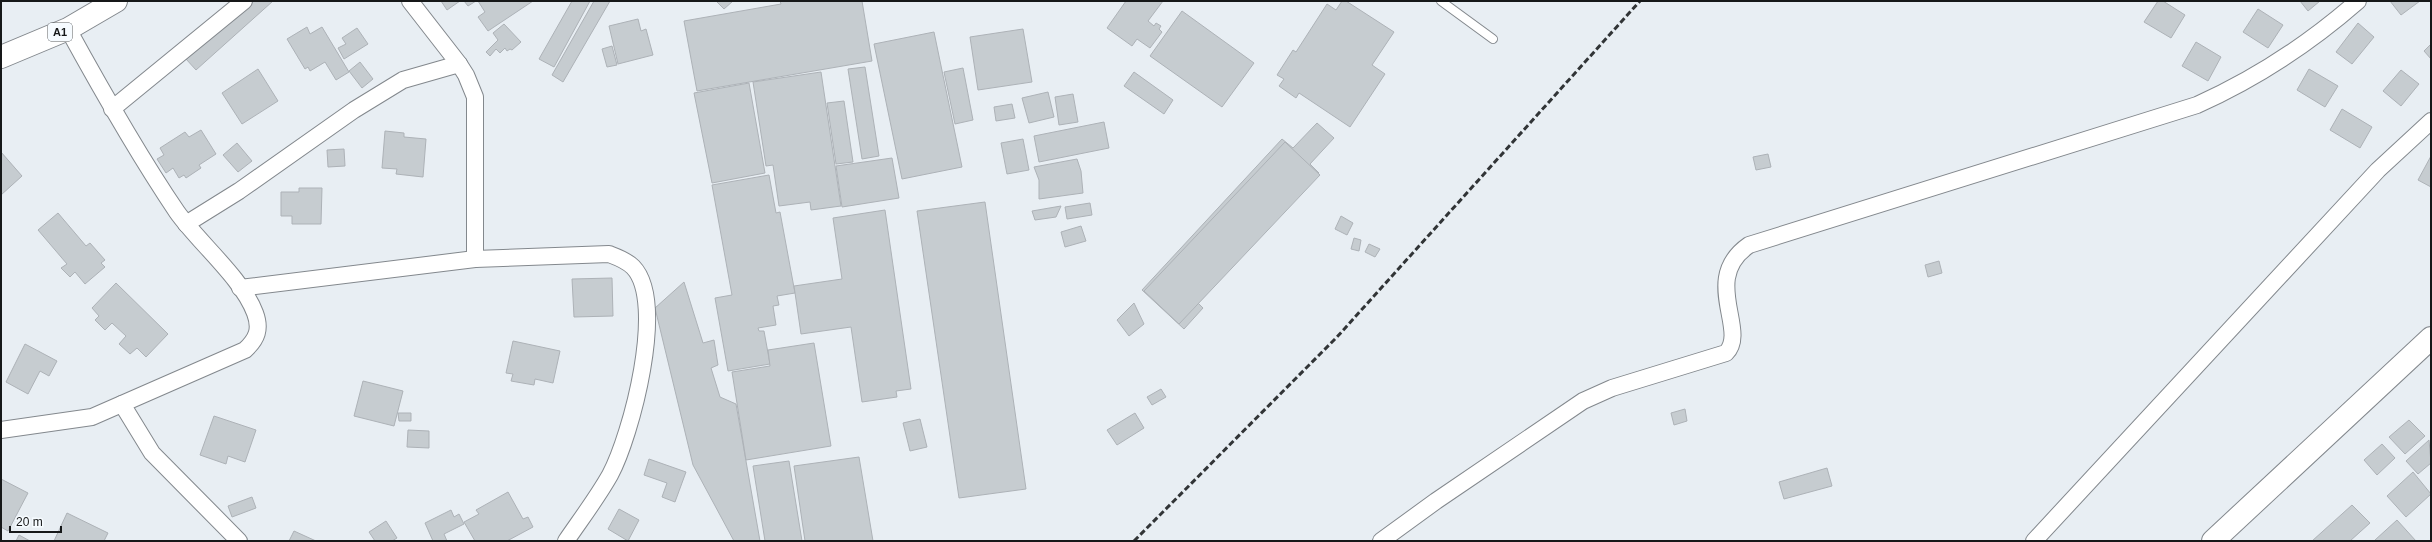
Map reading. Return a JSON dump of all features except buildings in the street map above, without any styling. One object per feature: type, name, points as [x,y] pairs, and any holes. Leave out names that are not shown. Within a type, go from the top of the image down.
[{"type":"main road","name":"A1","points":[[1,57],[68,29],[116,1]]},
{"type":"main road","points":[[2213,541],[2431,338]]},
{"type":"street","points":[[112,110],[244,1]]},
{"type":"street","points":[[410,1],[459,64],[475,97],[475,259]]},
{"type":"street","points":[[1381,541],[1436,501],[1583,401],[1612,388],[1726,353],[1732,341],[1726,279],[1735,257],[1749,245],[2197,105],[2248,81],[2338,19],[2358,1]]},
{"type":"street","points":[[1,430],[76,421],[92,417],[245,350],[254,342],[257,334],[258,323],[254,312],[240,288],[186,224],[112,110],[68,29]]},
{"type":"street","points":[[186,224],[239,191],[354,110],[403,80],[459,64]]},
{"type":"street","points":[[2034,541],[2378,170],[2431,121]]},
{"type":"street","points":[[240,288],[475,259],[609,254],[623,260],[633,268],[641,281],[646,300],[646,327],[634,407],[610,475],[566,541]]},
{"type":"street","points":[[122,404],[152,453],[239,541]]},
{"type":"lane","points":[[1441,1],[1493,39]]},
{"type":"railway","points":[[1134,541],[1337,337],[1640,1]]}]
